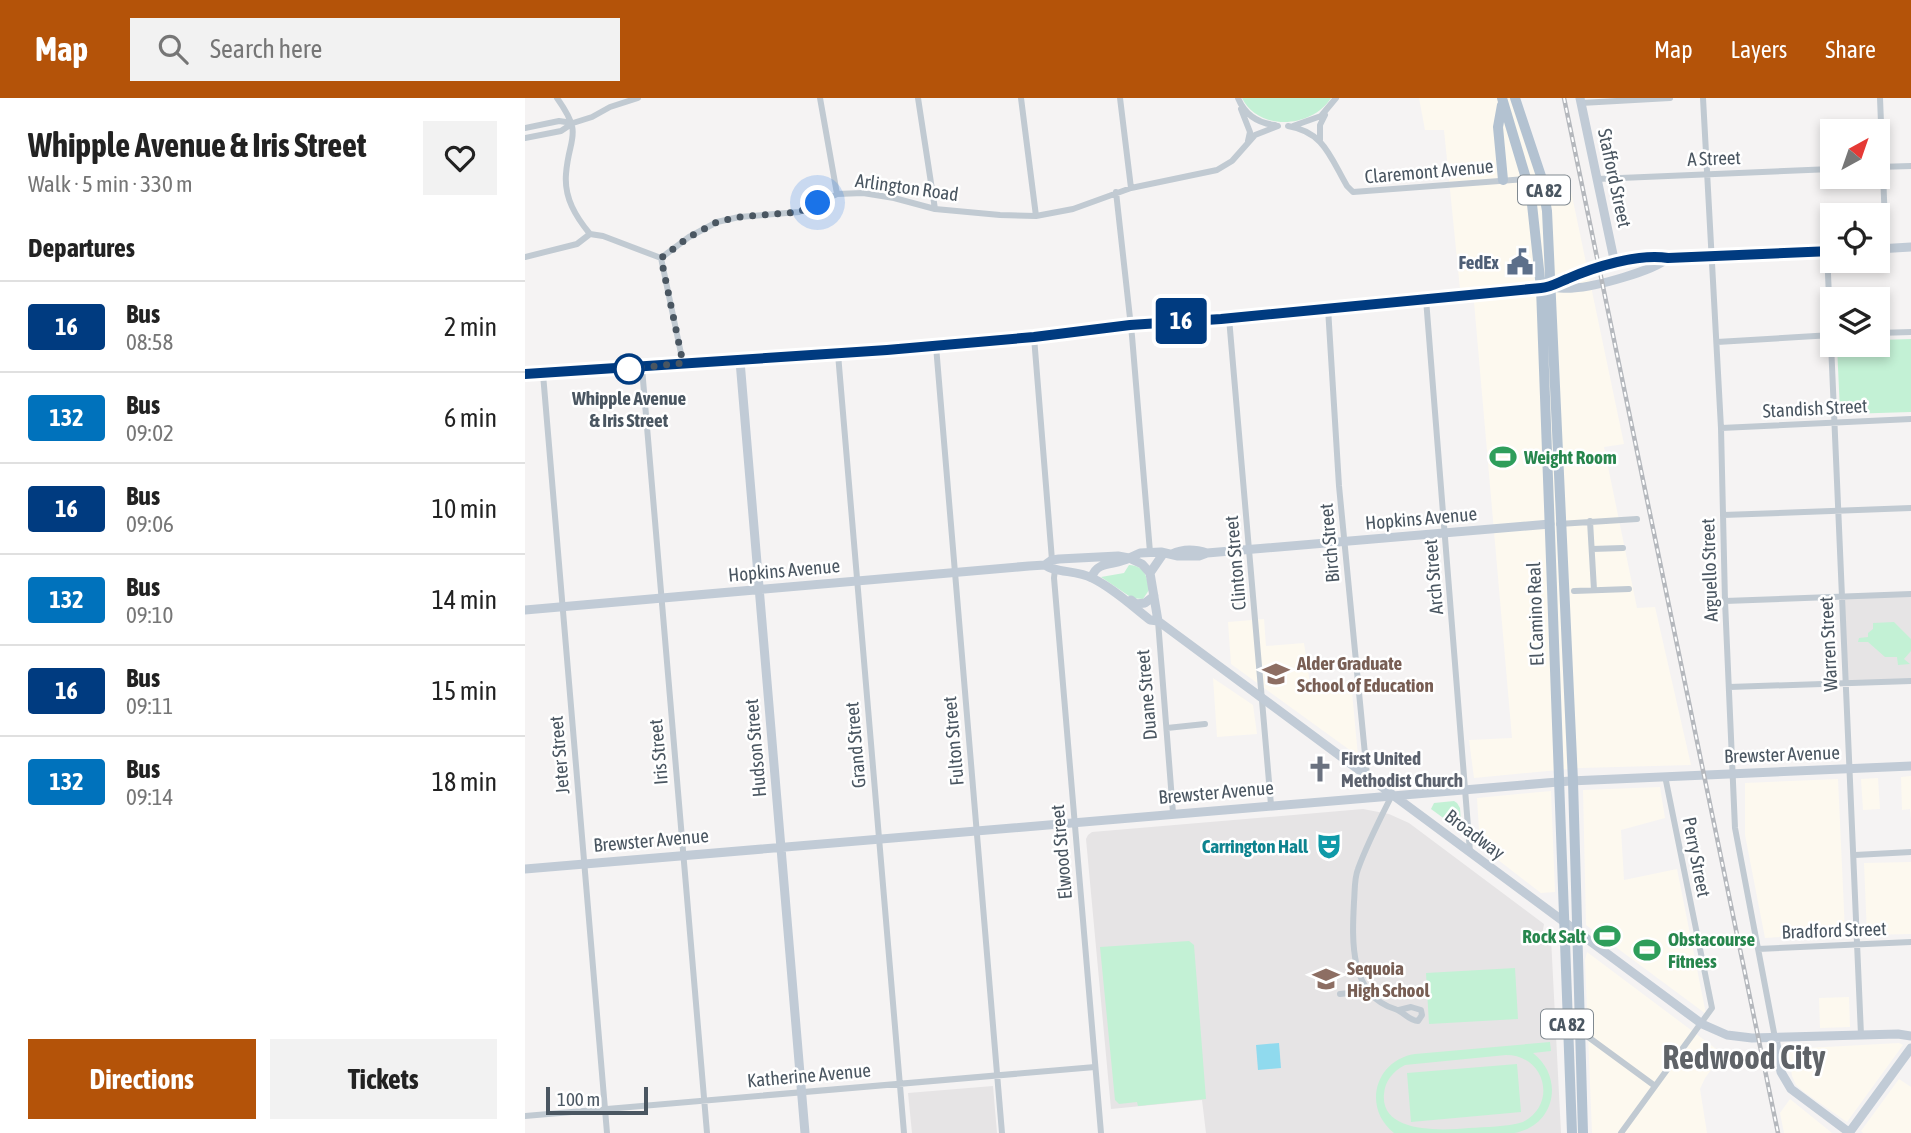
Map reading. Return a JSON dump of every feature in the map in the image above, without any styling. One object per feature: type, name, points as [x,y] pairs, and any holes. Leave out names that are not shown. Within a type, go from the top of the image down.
[{"type":"main road","name":"El Camino Real","points":[[1515,98],[1541,176],[1548,211],[1546,288],[1556,524],[1573,780],[1583,1133]]},
{"type":"main road","name":"El Camino Real","points":[[1502,100],[1527,179],[1546,288]]},
{"type":"main road","points":[[1502,100],[1498,127],[1503,180]]},
{"type":"main road","name":"El Camino Real","points":[[1556,524],[1560,782],[1571,1133]]},
{"type":"street","points":[[557,98],[573,123],[575,135],[566,173],[566,184],[574,212],[590,234],[603,236],[661,258],[683,363]]},
{"type":"street","points":[[525,138],[561,131],[573,123],[638,98]]},
{"type":"street","points":[[820,98],[837,194]]},
{"type":"street","points":[[918,98],[935,209]]},
{"type":"street","points":[[1021,98],[1036,216]]},
{"type":"street","points":[[1120,98],[1131,188]]},
{"type":"street","points":[[1238,98],[1246,113],[1253,118],[1278,126],[1304,129],[1320,140]]},
{"type":"street","points":[[1238,98],[1248,127],[1248,141]]},
{"type":"street","points":[[1581,100],[1670,98]]},
{"type":"street","name":"Arguello Street","points":[[1703,98],[1721,428],[1731,774],[1737,848],[1775,1038]]},
{"type":"street","points":[[1880,98],[1880,119]]},
{"type":"street","name":"Stafford Street","points":[[1581,100],[1615,264]]},
{"type":"street","points":[[1287,126],[1314,120],[1334,103]]},
{"type":"street","points":[[1320,140],[1320,125],[1334,103]]},
{"type":"street","points":[[525,128],[559,121],[573,123]]},
{"type":"street","points":[[541,125],[543,134]]},
{"type":"street","name":"Arlington Road","points":[[661,258],[689,237],[717,222],[739,217],[799,212],[837,194],[863,193],[935,209],[1036,216],[1073,209],[1131,188],[1217,170],[1232,161],[1248,141],[1261,132],[1278,126]]},
{"type":"street","name":"Claremont Avenue","points":[[1320,140],[1353,192],[1527,179]]},
{"type":"street","points":[[1890,167],[1911,166]]},
{"type":"street","name":"A Street","points":[[1597,179],[1820,169]]},
{"type":"street","points":[[1117,192],[1150,552]]},
{"type":"street","points":[[525,257],[569,247],[590,234]]},
{"type":"street","points":[[1890,248],[1911,247]]},
{"type":"street","points":[[1546,288],[1567,279],[1644,257],[1820,252]]},
{"type":"street","points":[[525,374],[838,354],[1546,288],[1571,289],[1659,266],[1668,258]]},
{"type":"street","name":"Arch Street","points":[[1426,299],[1470,853]]},
{"type":"street","name":"Birch Street","points":[[1328,308],[1338,474],[1367,775]]},
{"type":"street","name":"Clinton Street","points":[[1229,318],[1271,805]]},
{"type":"street","points":[[1890,333],[1911,332]]},
{"type":"street","points":[[1717,342],[1820,336]]},
{"type":"street","name":"Elwood Street","points":[[1034,337],[1051,565],[1101,1133]]},
{"type":"street","name":"Fulton Street","points":[[936,346],[1002,1133]]},
{"type":"street","name":"Grand Street","points":[[838,354],[904,1133]]},
{"type":"street","name":"Warren Street","points":[[1832,357],[1861,1035]]},
{"type":"street","name":"Hudson Street","points":[[740,361],[805,1133]]},
{"type":"street","name":"Iris Street","points":[[642,368],[707,1133]]},
{"type":"street","name":"Jeter Street","points":[[543,374],[607,1133]]},
{"type":"street","name":"Standish Street","points":[[1721,428],[1911,419]]},
{"type":"street","points":[[1723,515],[1911,508]]},
{"type":"street","name":"Hopkins Avenue","points":[[1092,578],[1099,566],[1121,563],[1150,552],[1168,554],[1179,550],[1196,550],[1207,553],[1637,519]]},
{"type":"street","points":[[1590,522],[1594,590]]},
{"type":"street","points":[[1592,549],[1623,548]]},
{"type":"street","points":[[1129,558],[1142,564],[1150,573],[1168,554]]},
{"type":"street","name":"Hopkins Avenue","points":[[525,610],[1062,564],[1072,563],[1077,559],[1118,556],[1129,558]]},
{"type":"street","name":"Broadway","points":[[1051,565],[1092,578],[1150,620],[1158,621],[1702,1024],[1734,1037],[1911,1036]]},
{"type":"street","name":"Duane Street","points":[[1150,573],[1158,621],[1173,813]]},
{"type":"street","points":[[1574,591],[1629,589]]},
{"type":"street","points":[[1115,593],[1120,592],[1136,604],[1145,603],[1154,596]]},
{"type":"street","points":[[1725,601],[1911,594]]},
{"type":"street","points":[[1729,687],[1911,681]]},
{"type":"street","points":[[1167,728],[1205,724]]},
{"type":"street","name":"Brewster Avenue","points":[[525,869],[1573,780],[1911,766]]},
{"type":"street","name":"Perry Street","points":[[1665,776],[1712,1005],[1702,1024]]},
{"type":"street","points":[[1392,795],[1356,876],[1353,921],[1359,974],[1368,991],[1388,1007],[1399,1010]]},
{"type":"street","points":[[1855,855],[1911,852]]},
{"type":"street","name":"Bradford Street","points":[[1758,949],[1911,942]]},
{"type":"street","points":[[1340,994],[1368,991]]},
{"type":"street","points":[[1621,1133],[1702,1024]]},
{"type":"street","points":[[1579,1030],[1655,1086]]},
{"type":"street","points":[[1775,1038],[1781,1072],[1791,1089],[1849,1133],[1911,1048]]},
{"type":"street","name":"Katherine Avenue","points":[[525,1116],[1095,1067]]},
{"type":"shaded area","points":[[1419,98],[1519,98],[1550,195],[1571,191],[1624,444],[1604,447],[1637,608],[1655,607],[1691,765],[1580,768],[1474,778],[1469,740],[1512,738],[1474,302],[1460,289],[1444,130],[1425,130]]},
{"type":"shaded area","points":[[1911,594],[1911,681],[1847,682],[1841,598]]},
{"type":"shaded area","points":[[1264,619],[1266,646],[1304,643],[1310,684],[1351,681],[1358,756],[1231,664],[1228,622]]},
{"type":"shaded area","points":[[1213,678],[1253,705],[1257,734],[1217,737]]},
{"type":"shaded area","points":[[1911,776],[1911,820],[1910,809],[1902,810],[1901,777]]},
{"type":"shaded area","points":[[1878,778],[1880,809],[1863,810],[1861,779]]},
{"type":"shaded area","points":[[1838,779],[1845,932],[1765,938],[1745,835],[1745,783]]},
{"type":"shaded area","points":[[1660,787],[1665,818],[1621,830],[1624,880],[1677,869],[1706,1014],[1586,925],[1583,790]]},
{"type":"shaded area","points":[[1551,791],[1555,892],[1541,893],[1480,846],[1477,798]]},
{"type":"shaded area","name":"Sequoia High School","points":[[1363,809],[1389,814],[1409,823],[1544,924],[1543,930],[1547,937],[1551,938],[1561,1133],[1206,1133],[1202,1100],[1111,1109],[1086,839],[1088,835],[1092,832]]},
{"type":"shaded area","points":[[1911,862],[1911,934],[1867,935],[1864,863]]},
{"type":"shaded area","points":[[1587,952],[1723,1054],[1700,1089],[1707,1133],[1592,1133],[1585,960]]},
{"type":"shaded area","points":[[1849,997],[1850,1027],[1820,1028],[1819,998]]},
{"type":"shaded area","points":[[1899,1043],[1903,1045],[1847,1122],[1804,1092],[1796,1085],[1792,1076],[1788,1049]]},
{"type":"shaded area","points":[[1899,1079],[1911,1087],[1911,1133],[1863,1133],[1861,1131]]},
{"type":"shaded area","points":[[993,1086],[997,1133],[912,1133],[908,1093]]},
{"type":"shaded area","points":[[1790,1099],[1832,1133],[1784,1133],[1780,1113]]},
{"type":"green space","points":[[1242,98],[1331,98],[1311,115],[1286,122],[1260,117]]},
{"type":"green space","points":[[1911,339],[1911,412],[1846,414],[1840,411],[1838,357],[1890,357],[1890,340]]},
{"type":"green space","points":[[1129,565],[1139,567],[1146,576],[1149,590],[1143,599],[1132,598],[1101,577],[1124,573]]},
{"type":"green space","points":[[1894,622],[1911,639],[1911,651],[1904,659],[1910,664],[1898,665],[1897,657],[1885,657],[1868,642],[1858,642],[1859,638],[1868,637],[1873,623]]},
{"type":"green space","points":[[1454,801],[1460,808],[1461,823],[1457,828],[1431,809],[1434,803]]},
{"type":"green space","points":[[1189,941],[1194,945],[1206,1099],[1138,1106],[1137,1102],[1119,1104],[1115,1100],[1100,947]]},
{"type":"green space","points":[[1515,968],[1518,1019],[1429,1024],[1426,973]]},
{"type":"green space","points":[[1550,1042],[1551,1051],[1533,1053],[1543,1063],[1549,1075],[1551,1100],[1539,1121],[1528,1129],[1514,1133],[1394,1133],[1384,1123],[1378,1111],[1377,1086],[1390,1065],[1415,1054]],"holes":[[[1506,1055],[1519,1057],[1538,1071],[1543,1093],[1541,1104],[1534,1114],[1523,1122],[1457,1129],[1428,1129],[1401,1123],[1385,1107],[1384,1094],[1388,1081],[1393,1073],[1405,1065]]]},
{"type":"green space","points":[[1517,1064],[1521,1112],[1411,1122],[1407,1073]]},
{"type":"water","points":[[1279,1043],[1281,1068],[1258,1070],[1256,1045]]},
{"type":"railway","points":[[1564,98],[1778,1133]]},
{"type":"bus line","name":"16","points":[[525,374],[887,350],[1551,287],[1594,270],[1644,257],[1820,252]]},
{"type":"place","name":"FedEx","points":[[1520,262]]},
{"type":"place","name":"Whipple Avenue & Iris Street","points":[[629,369]]},
{"type":"place","name":"Weight Room","points":[[1503,457]]},
{"type":"place","name":"Alder Graduate School of Education","points":[[1276,674]]},
{"type":"place","name":"First United Methodist Church","points":[[1320,769]]},
{"type":"place","name":"Carrington Hall","points":[[1329,846]]},
{"type":"place","name":"Rock Salt","points":[[1607,936]]},
{"type":"place","name":"Obstacourse Fitness","points":[[1647,950]]},
{"type":"place","name":"Sequoia High School","points":[[1326,979]]},
{"type":"district","name":"Redwood City","points":[[1744,1057]]},
{"type":"route","points":[[629,369],[683,363],[661,258],[703,228],[717,222],[739,217],[799,212],[818,203]]}]
